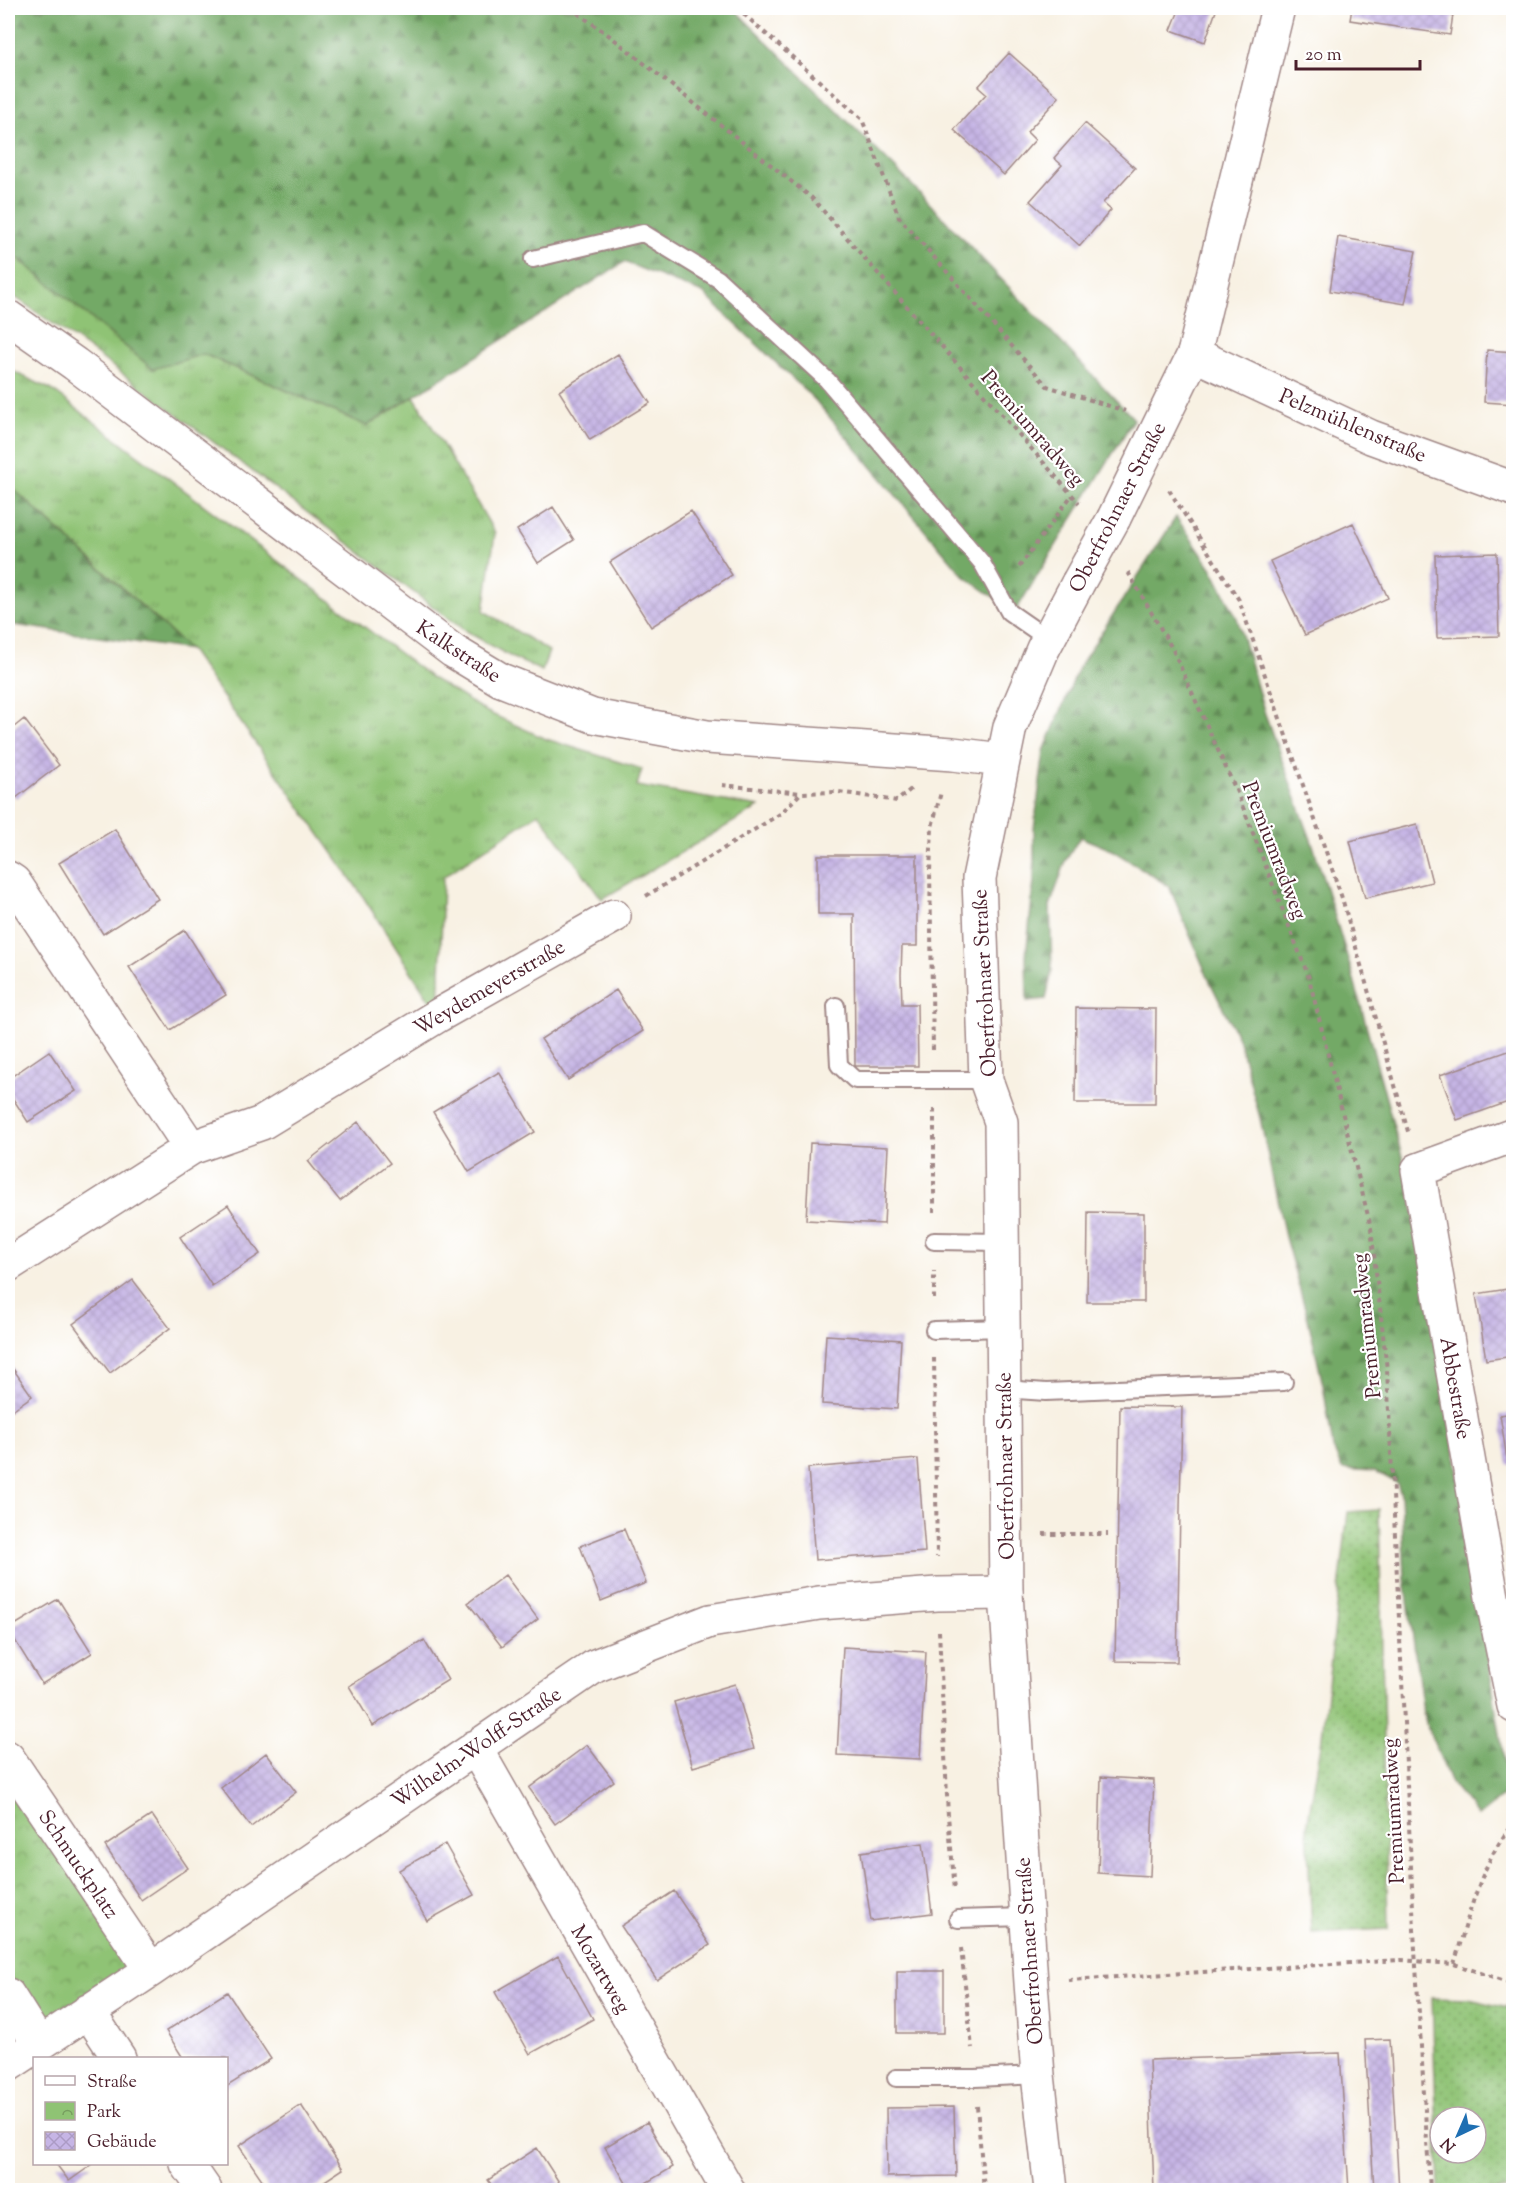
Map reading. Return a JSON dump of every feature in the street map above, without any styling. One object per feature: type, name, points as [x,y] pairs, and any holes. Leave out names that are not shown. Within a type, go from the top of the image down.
[{"type":"street","name":"Oberfrohnaer Straße","points":[[1051,2190],[1030,1983],[1006,1593],[1001,1122],[986,1080],[979,878],[1010,727],[1048,639],[1114,518],[1194,354],[1278,8]]},
{"type":"street","name":"Kalkstraße","points":[[8,317],[75,364],[453,651],[501,680],[593,716],[707,737],[953,754],[1002,760]]},
{"type":"street","name":"Pelzmühlenstraße","points":[[1194,354],[1371,437],[1514,489]]},
{"type":"street","points":[[8,878],[14,882],[191,1148]]},
{"type":"street","name":"Weydemeyerstraße","points":[[8,1266],[191,1148],[262,1123],[439,1015],[614,916]]},
{"type":"street","points":[[1418,1170],[1514,1135]]},
{"type":"street","name":"Abbestraße","points":[[1418,1170],[1490,1585],[1514,1706]]},
{"type":"street","name":"Wilhelm-Wolff-Straße","points":[[8,2064],[151,1970],[596,1666],[710,1621],[819,1603],[937,1594],[1006,1593]]},
{"type":"street","name":"Mozartweg","points":[[475,1748],[728,2190]]},
{"type":"street","name":"Schmuckplatz","points":[[8,1758],[151,1970]]},
{"type":"street","points":[[8,1995],[39,2044]]},
{"type":"street","points":[[88,2011],[118,2057]]},
{"type":"street","points":[[188,2165],[205,2190]]},
{"type":"lane","points":[[533,259],[643,232],[718,279],[827,380],[982,563],[1009,612],[1048,639]]},
{"type":"lane","points":[[836,1006],[839,1065],[855,1080],[986,1080]]},
{"type":"lane","points":[[934,1241],[1003,1242]]},
{"type":"lane","points":[[934,1330],[1003,1328]]},
{"type":"lane","points":[[1004,1389],[1046,1392],[1284,1382]]},
{"type":"lane","points":[[958,1919],[1026,1917]]},
{"type":"lane","points":[[896,2078],[1038,2075]]},
{"type":"path","name":"Premiumradweg","points":[[570,8],[610,36],[812,198],[1080,503]]},
{"type":"path","points":[[737,8],[862,119],[899,217],[1047,386],[1161,423]]},
{"type":"path","points":[[1146,454],[1239,600],[1342,898],[1418,1170]]},
{"type":"path","points":[[999,594],[1072,495]]},
{"type":"path","name":"Premiumradweg","points":[[1126,569],[1173,650],[1234,787],[1309,978],[1371,1228],[1387,1370],[1415,1950],[1430,2190]]},
{"type":"path","points":[[722,785],[801,793],[839,792],[897,801],[953,754]]},
{"type":"path","points":[[933,1079],[930,871],[932,827],[953,754]]},
{"type":"path","points":[[614,916],[780,814],[801,793]]},
{"type":"path","points":[[1006,1534],[1108,1534]]},
{"type":"path","points":[[1454,1964],[1484,1874],[1504,1834],[1514,1824]]},
{"type":"path","points":[[1030,1983],[1389,1961],[1454,1964],[1514,1984]]},
{"type":"green space","points":[[8,8],[733,8],[910,183],[1134,419],[1015,612],[964,576],[815,400],[703,293],[624,262],[367,426],[204,354],[153,369],[8,250]]},
{"type":"green space","points":[[8,250],[153,369],[203,354],[367,426],[414,396],[495,533],[484,611],[549,651],[542,671],[513,658],[464,630],[88,348],[8,292]]},
{"type":"green space","points":[[8,369],[52,390],[432,678],[485,711],[546,739],[642,769],[637,786],[759,807],[602,899],[539,813],[443,877],[439,1015],[360,892],[190,650],[8,484]]},
{"type":"green space","points":[[8,484],[190,650],[8,624]]},
{"type":"green space","points":[[1176,517],[1212,569],[1237,618],[1265,714],[1313,845],[1351,969],[1408,1179],[1446,1397],[1509,1791],[1478,1816],[1451,1783],[1424,1719],[1405,1579],[1401,1495],[1397,1483],[1375,1471],[1342,1469],[1333,1448],[1323,1385],[1308,1319],[1285,1237],[1260,1118],[1238,1038],[1209,980],[1169,886],[1112,850],[1080,837],[1066,860],[1050,906],[1052,970],[1046,999],[1027,1001],[1026,956],[1034,881],[1034,829],[1044,751],[1079,667]]},
{"type":"green space","points":[[1379,1510],[1388,1929],[1312,1933],[1307,1826],[1321,1745],[1348,1512]]},
{"type":"green space","points":[[8,1758],[151,1969],[39,2044],[8,1995]]},
{"type":"green space","points":[[1432,1998],[1469,1999],[1513,2009],[1513,2190],[1439,2190],[1438,2165],[1488,2165],[1488,2105],[1436,2105]]},
{"type":"building","points":[[1180,8],[1217,8],[1205,42],[1171,30]]},
{"type":"building","points":[[1352,8],[1454,8],[1450,35],[1350,20]]},
{"type":"building","points":[[1009,53],[1059,97],[1027,132],[1035,140],[1004,175],[954,130],[986,94],[978,87]]},
{"type":"building","points":[[1085,123],[1135,168],[1103,203],[1111,210],[1080,246],[1030,201],[1062,165],[1054,158]]},
{"type":"building","points":[[1338,237],[1416,251],[1405,304],[1330,291]]},
{"type":"building","points":[[1487,350],[1514,352],[1514,404],[1484,402]]},
{"type":"building","points":[[618,354],[650,403],[590,440],[559,391]]},
{"type":"building","points":[[553,507],[574,540],[538,563],[517,530]]},
{"type":"building","points":[[691,511],[732,575],[651,627],[610,562]]},
{"type":"building","points":[[1353,523],[1388,598],[1305,635],[1270,561]]},
{"type":"building","points":[[1497,553],[1499,636],[1437,638],[1435,555]]},
{"type":"building","points":[[24,719],[59,765],[16,798],[8,788],[8,732]]},
{"type":"building","points":[[1417,824],[1432,882],[1365,898],[1350,841]]},
{"type":"building","points":[[115,829],[158,899],[103,934],[59,863]]},
{"type":"building","points":[[818,855],[917,855],[917,946],[902,946],[901,975],[902,1004],[917,1004],[918,1066],[855,1066],[854,914],[818,914]]},
{"type":"building","points":[[185,930],[226,995],[170,1030],[129,967]]},
{"type":"building","points":[[616,990],[643,1031],[568,1080],[541,1039]]},
{"type":"building","points":[[1076,1008],[1156,1009],[1155,1103],[1075,1103]]},
{"type":"building","points":[[1514,1049],[1514,1100],[1457,1120],[1440,1075]]},
{"type":"building","points":[[49,1051],[76,1091],[28,1122],[8,1091],[8,1079]]},
{"type":"building","points":[[499,1072],[535,1132],[469,1172],[433,1112]]},
{"type":"building","points":[[358,1122],[390,1163],[340,1201],[308,1161]]},
{"type":"building","points":[[810,1143],[888,1147],[884,1224],[806,1220]]},
{"type":"building","points":[[228,1205],[260,1254],[212,1286],[180,1237]]},
{"type":"building","points":[[1088,1212],[1144,1213],[1144,1302],[1087,1302]]},
{"type":"building","points":[[133,1280],[170,1328],[110,1373],[73,1324]]},
{"type":"building","points":[[1514,1288],[1514,1356],[1486,1360],[1476,1294]]},
{"type":"building","points":[[826,1335],[901,1340],[897,1409],[822,1404]]},
{"type":"building","points":[[8,1364],[32,1396],[8,1413]]},
{"type":"building","points":[[1120,1406],[1182,1407],[1177,1662],[1115,1661]]},
{"type":"building","points":[[1514,1413],[1514,1465],[1508,1465],[1500,1415]]},
{"type":"building","points":[[918,1459],[925,1552],[815,1560],[808,1468]]},
{"type":"building","points":[[624,1529],[646,1583],[601,1601],[580,1546]]},
{"type":"building","points":[[505,1575],[538,1619],[502,1647],[468,1603]]},
{"type":"building","points":[[58,1599],[92,1653],[42,1684],[8,1629]]},
{"type":"building","points":[[424,1640],[448,1680],[373,1726],[349,1686]]},
{"type":"building","points":[[843,1647],[926,1652],[920,1759],[837,1755]]},
{"type":"building","points":[[735,1684],[754,1749],[693,1767],[674,1702]]},
{"type":"building","points":[[587,1745],[614,1781],[555,1824],[529,1788]]},
{"type":"building","points":[[266,1753],[296,1792],[251,1827],[221,1788]]},
{"type":"building","points":[[1101,1777],[1154,1780],[1150,1876],[1098,1873]]},
{"type":"building","points":[[152,1815],[188,1868],[141,1900],[105,1846]]},
{"type":"building","points":[[923,1843],[932,1913],[871,1921],[861,1852]]},
{"type":"building","points":[[445,1844],[474,1895],[427,1921],[399,1870]]},
{"type":"building","points":[[674,1891],[710,1945],[657,1980],[621,1926]]},
{"type":"building","points":[[558,1956],[593,2019],[530,2054],[495,1992]]},
{"type":"building","points":[[897,1971],[944,1971],[944,2033],[897,2033]]},
{"type":"building","points":[[227,1992],[271,2059],[228,2086],[228,2057],[182,2057],[166,2031]]},
{"type":"building","points":[[1390,2039],[1399,2190],[1374,2190],[1365,2040]]},
{"type":"building","points":[[1340,2053],[1349,2190],[1154,2190],[1149,2060]]},
{"type":"building","points":[[301,2105],[343,2169],[311,2190],[269,2190],[239,2146]]},
{"type":"building","points":[[954,2107],[956,2176],[887,2177],[886,2108]]},
{"type":"building","points":[[647,2122],[673,2167],[634,2190],[630,2190],[605,2147]]},
{"type":"building","points":[[537,2148],[564,2190],[495,2190],[488,2180]]},
{"type":"building","points":[[57,2165],[92,2165],[69,2181]]}]
